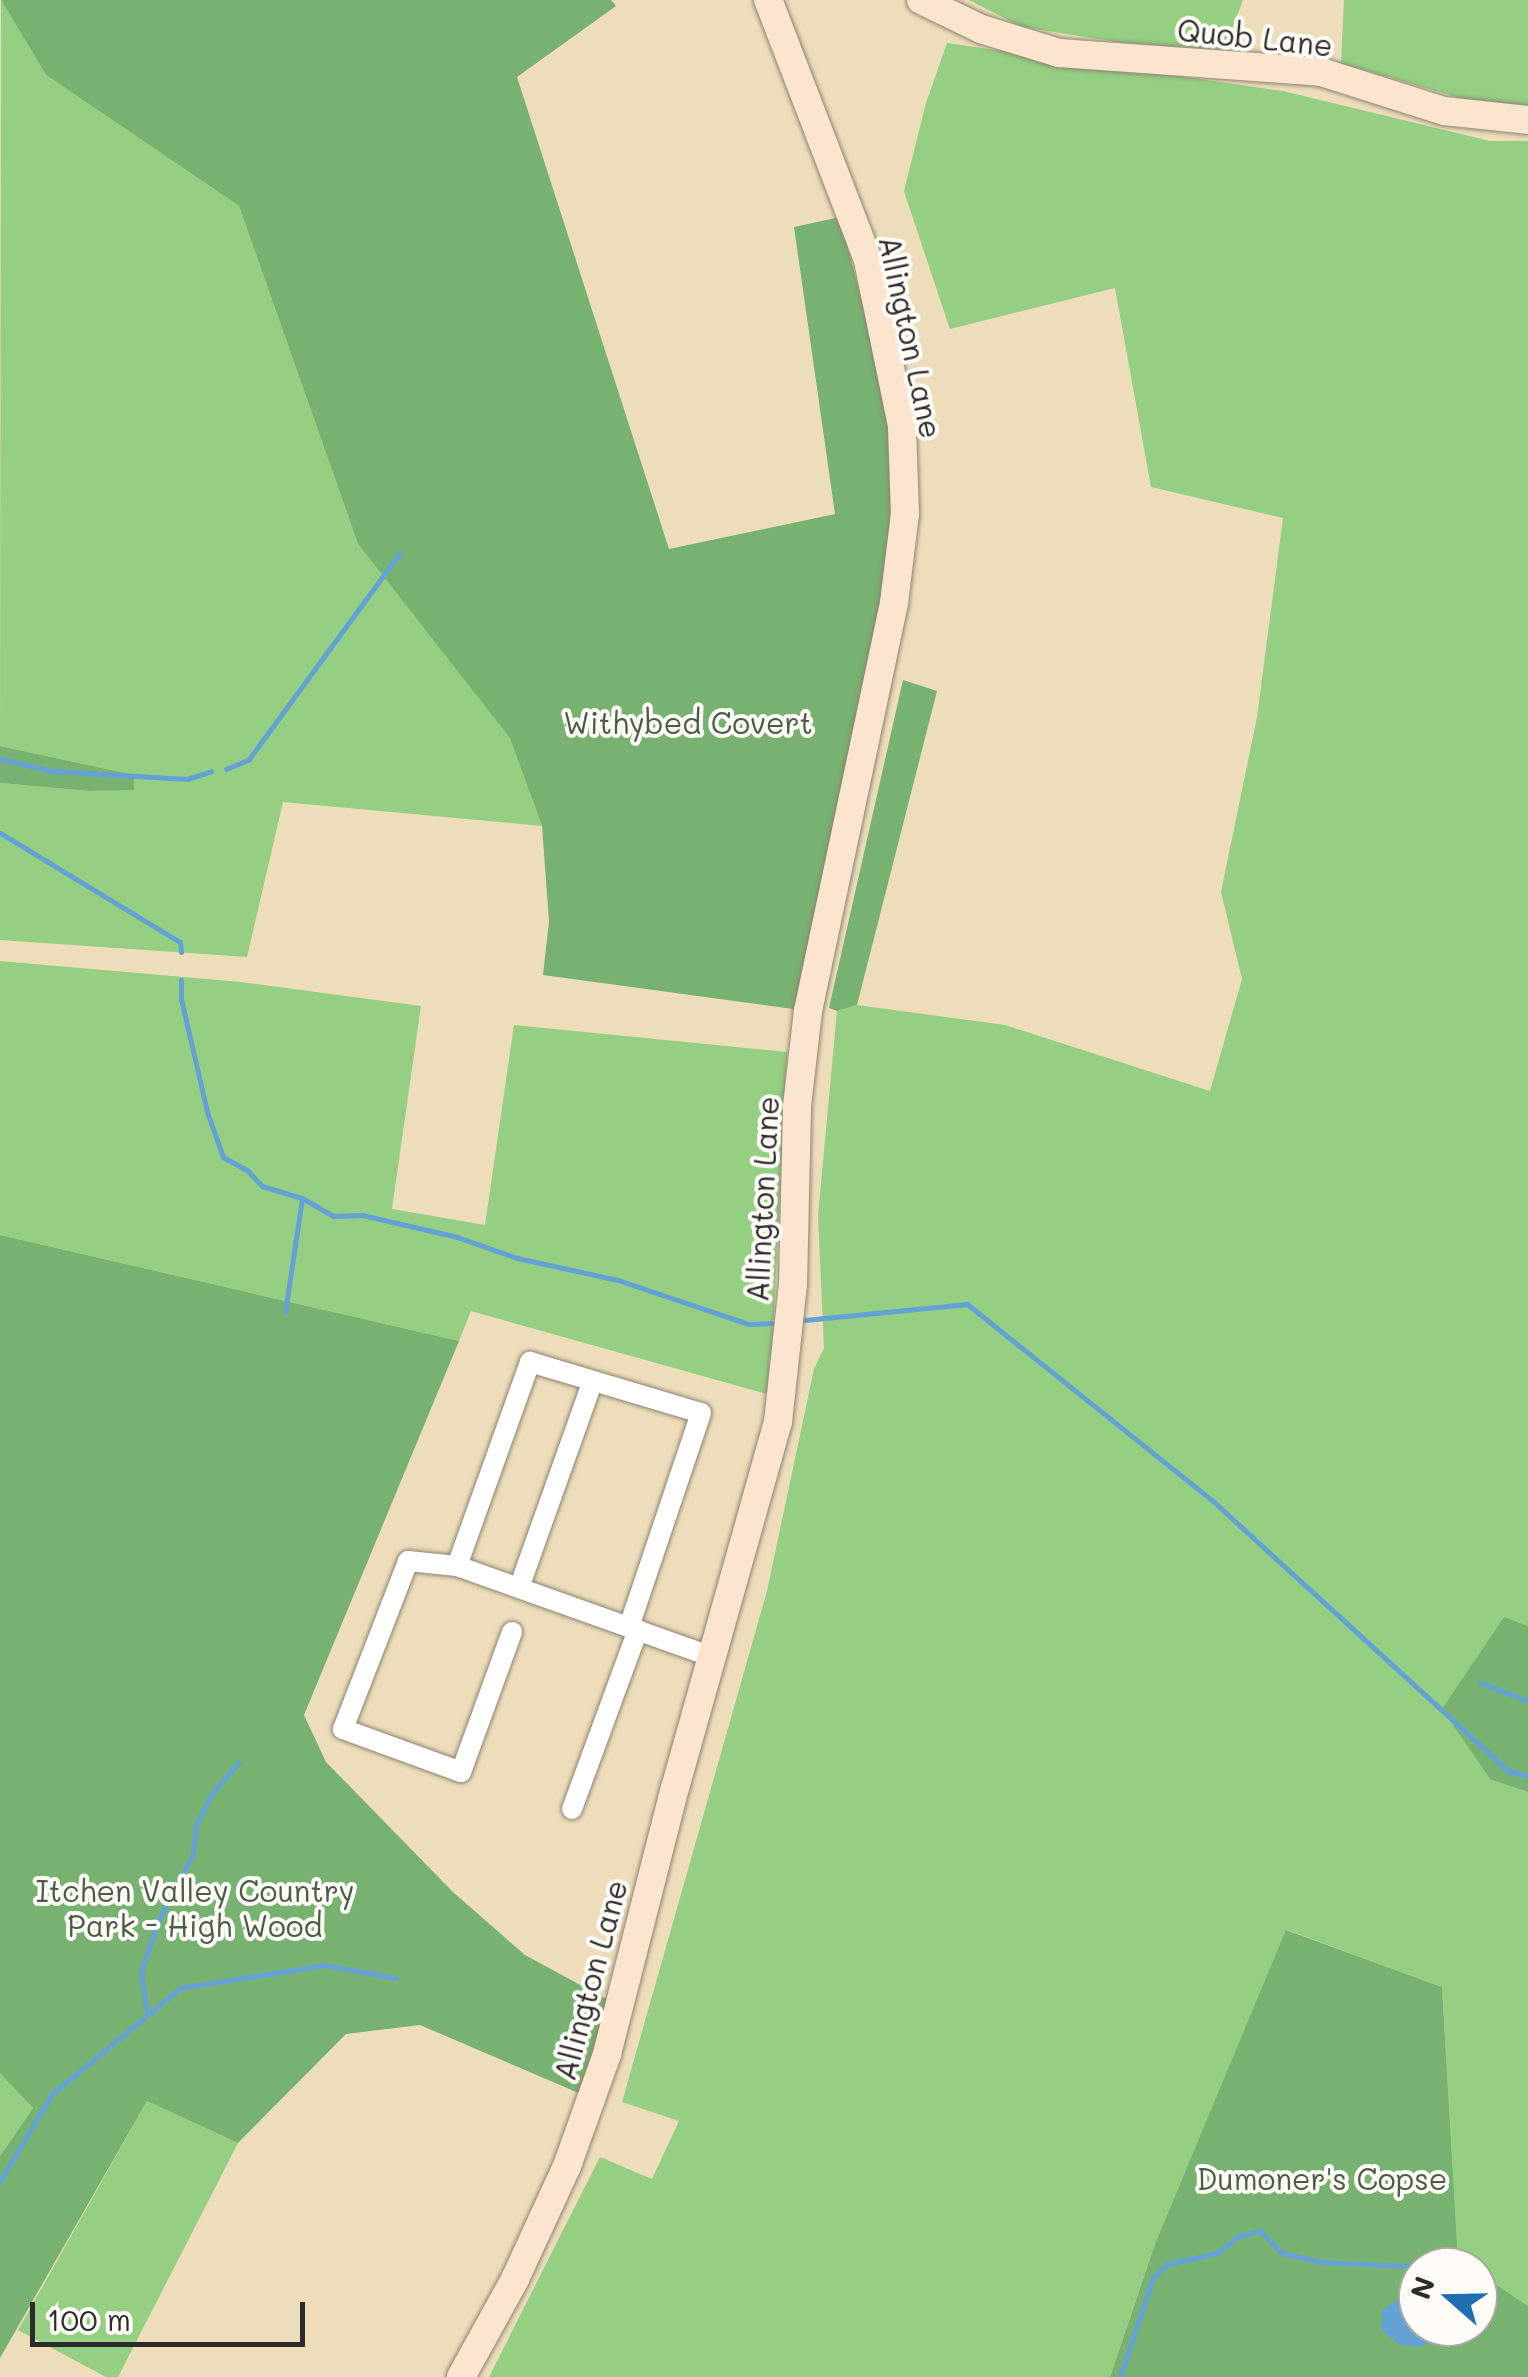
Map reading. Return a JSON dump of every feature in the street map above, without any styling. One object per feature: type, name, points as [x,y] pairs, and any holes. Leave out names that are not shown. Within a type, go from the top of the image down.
[{"type":"street","name":"Allington Lane","points":[[461,2377],[515,2279],[567,2166],[608,2054],[710,1656],[778,1422],[792,1285],[797,1106],[806,1024],[894,603],[905,514],[902,426],[868,260],[768,0]]},
{"type":"street","name":"Quob Lane","points":[[921,0],[981,29],[1059,53],[1321,72],[1444,111],[1528,120]]},
{"type":"street","points":[[457,1566],[530,1362],[701,1413],[572,1809]]},
{"type":"street","points":[[519,1588],[592,1383]]},
{"type":"street","points":[[512,1632],[461,1772],[343,1729],[408,1561],[457,1566],[710,1656]]},
{"type":"green space","points":[[1,0],[46,75],[239,206],[358,544],[510,737],[542,826],[283,802],[247,957],[0,940],[0,783],[89,791],[134,789],[133,775],[0,746]]},
{"type":"green space","name":"Withybed Covert","points":[[1,0],[611,0],[616,6],[517,77],[669,549],[835,514],[794,227],[840,217],[893,422],[888,603],[808,1011],[543,975],[549,921],[542,826],[510,738],[358,544],[239,206],[46,75]]},
{"type":"green space","points":[[969,0],[1243,0],[1224,50],[1124,43],[1022,27]]},
{"type":"green space","points":[[1344,0],[1528,0],[1528,110],[1501,110],[1341,63]]},
{"type":"green space","points":[[947,43],[1283,91],[1490,141],[1528,141],[1528,1626],[1503,1617],[1491,1780],[1528,1792],[1528,2306],[1498,2286],[1498,2247],[1457,2247],[1442,1987],[1287,1930],[1155,2244],[1110,2377],[489,2377],[600,2157],[652,2179],[679,2121],[622,2102],[767,1591],[814,1369],[824,1348],[818,1216],[837,1011],[857,1005],[1005,1025],[1210,1091],[1242,979],[1221,892],[1257,717],[1283,518],[1151,487],[1115,288],[950,329],[904,191],[926,103]]},
{"type":"green space","points":[[903,680],[937,691],[857,1005],[837,1011],[829,1008]]},
{"type":"green space","points":[[0,746],[134,775],[134,790],[89,791],[0,783]]},
{"type":"green space","points":[[0,961],[241,982],[421,1006],[392,1209],[485,1225],[514,1025],[787,1052],[770,1395],[471,1311],[459,1341],[0,1235]]},
{"type":"green space","name":"Itchen Valley Country Park - High Wood","points":[[0,1235],[459,1341],[304,1715],[326,1762],[453,1892],[525,1955],[608,2000],[581,2094],[420,2025],[346,2034],[238,2143],[147,2101],[0,2358],[0,2156],[33,2108],[0,2073]]},
{"type":"green space","points":[[1504,1617],[1528,1626],[1528,1792],[1491,1780],[1442,1709]]},
{"type":"green space","name":"Dumoner's Copse","points":[[1286,1930],[1442,1987],[1457,2247],[1398,2247],[1398,2347],[1498,2347],[1498,2286],[1528,2306],[1528,2377],[1110,2377],[1155,2244]]},
{"type":"green space","points":[[0,2073],[33,2108],[0,2156]]},
{"type":"green space","points":[[147,2101],[238,2143],[118,2377],[106,2377],[18,2330]]},
{"type":"water","points":[[1398,2299],[1398,2343],[1382,2331],[1382,2310]]},
{"type":"waterway","points":[[226,769],[249,759],[400,553]]},
{"type":"waterway","points":[[0,759],[53,771],[187,779],[211,771]]},
{"type":"waterway","points":[[0,833],[180,942],[181,952]]},
{"type":"waterway","points":[[181,980],[181,999],[207,1112],[223,1157],[248,1171],[262,1186],[302,1198],[333,1216],[362,1215],[457,1237],[517,1258],[618,1280],[749,1324],[772,1323]]},
{"type":"waterway","points":[[285,1312],[302,1198]]},
{"type":"waterway","points":[[805,1320],[967,1304],[1215,1503],[1508,1771],[1528,1776]]},
{"type":"waterway","points":[[1481,1683],[1528,1701]]},
{"type":"waterway","points":[[147,2014],[141,1971],[160,1917],[193,1854],[196,1825],[212,1793],[238,1763]]},
{"type":"waterway","points":[[0,2181],[52,2094],[180,1988],[325,1965],[396,1978]]},
{"type":"waterway","points":[[1120,2377],[1153,2278],[1167,2264],[1218,2253],[1237,2237],[1260,2231],[1282,2253],[1320,2262],[1398,2266]]}]
